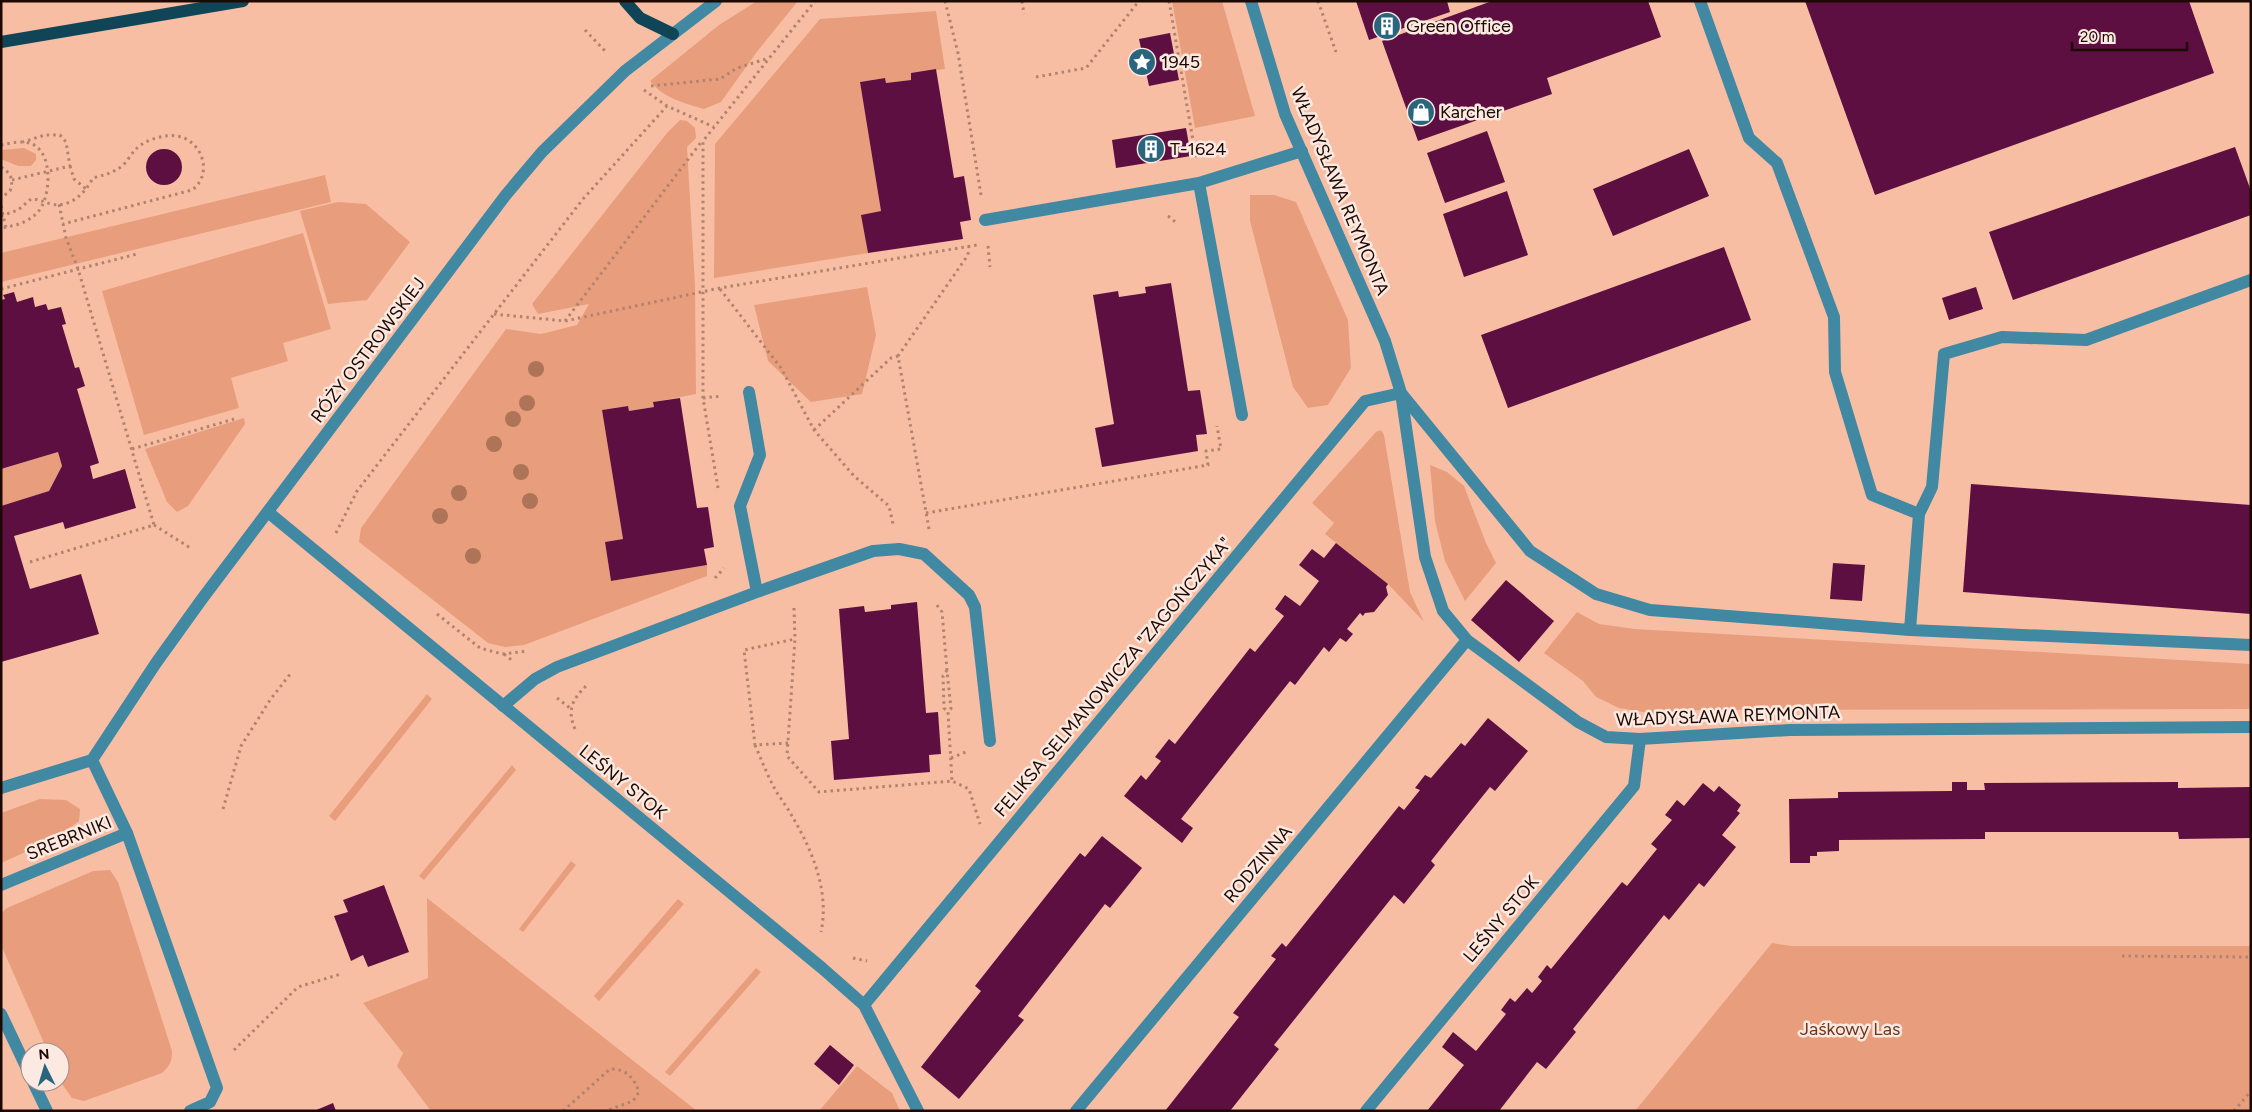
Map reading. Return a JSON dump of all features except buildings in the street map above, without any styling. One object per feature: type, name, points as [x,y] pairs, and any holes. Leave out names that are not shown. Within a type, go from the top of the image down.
[{"type":"main road","points":[[1,42],[243,1]]},
{"type":"main road","points":[[625,1],[640,18],[673,34]]},
{"type":"street","name":"RÓŻY OSTROWSKIEJ","points":[[92,760],[156,663],[505,196],[584,109],[625,71],[716,1]]},
{"type":"street","name":"WŁADYSŁAWA REYMONTA","points":[[1252,1],[1285,114],[1385,341],[1401,393],[1425,557],[1444,611],[1467,640],[1578,722],[1606,737],[1640,739],[1790,730],[2251,727]]},
{"type":"street","points":[[1700,1],[1749,138],[1777,163],[1834,317],[1835,372],[1872,495],[1919,514]]},
{"type":"street","points":[[985,220],[1199,183],[1302,151]]},
{"type":"street","points":[[1199,183],[1242,415]]},
{"type":"street","points":[[1910,630],[1919,514],[1932,487],[1944,354],[2002,337],[2086,340],[2251,280]]},
{"type":"street","points":[[749,392],[760,455],[740,506],[756,592]]},
{"type":"street","name":"WŁADYSŁAWA REYMONTA","points":[[1401,393],[1530,551],[1596,594],[1650,610],[1910,630],[2251,645]]},
{"type":"street","name":"FELIKSA SELMANOWICZA \"ZAGOŃCZYKA\"","points":[[864,1005],[1365,401],[1401,393]]},
{"type":"street","name":"LEŚNY STOK","points":[[268,512],[864,1005],[918,1111]]},
{"type":"street","points":[[503,706],[535,680],[557,667],[756,592],[873,551],[899,549],[924,554],[969,595],[975,607],[990,742]]},
{"type":"street","name":"RODZINNA","points":[[1076,1111],[1467,640]]},
{"type":"street","name":"LEŚNY STOK","points":[[1366,1111],[1634,786],[1640,739]]},
{"type":"street","points":[[1,788],[92,760]]},
{"type":"street","name":"SREBRNIKI","points":[[1,885],[127,833],[92,760]]},
{"type":"street","points":[[127,833],[217,1088],[210,1102],[190,1111]]},
{"type":"street","points":[[1,1014],[20,1054]]},
{"type":"street","points":[[38,1092],[47,1111]]},
{"type":"path","points":[[565,321],[714,126],[815,1]]},
{"type":"path","points":[[945,1],[958,53],[985,220]]},
{"type":"path","points":[[1022,1],[1024,14]]},
{"type":"path","points":[[1036,77],[1086,68],[1139,1]]},
{"type":"path","points":[[1169,1],[1199,183]]},
{"type":"path","points":[[1318,1],[1336,52]]},
{"type":"path","points":[[640,86],[680,85],[720,79],[737,68],[769,58]]},
{"type":"path","points":[[649,95],[666,106],[714,126]]},
{"type":"path","points":[[344,538],[337,532],[357,491],[583,200],[666,106]]},
{"type":"path","points":[[1,145],[22,142],[45,135],[60,135],[66,142],[74,179],[86,189]]},
{"type":"path","points":[[2,215],[18,210],[31,199],[59,204],[76,200],[93,178],[110,174],[122,166],[139,146],[167,135],[188,140],[196,146],[202,161],[203,180],[192,190],[63,224]]},
{"type":"path","points":[[703,141],[703,398],[719,495]]},
{"type":"path","points":[[1,228],[16,225],[35,215],[44,201],[48,187],[42,151],[33,144],[22,142]]},
{"type":"path","points":[[12,180],[70,166]]},
{"type":"path","points":[[1,167],[10,175],[12,180],[10,191],[1,198]]},
{"type":"path","points":[[59,204],[63,224],[154,525],[192,549]]},
{"type":"path","points":[[1,206],[6,228]]},
{"type":"path","points":[[1166,214],[1184,228]]},
{"type":"path","points":[[494,314],[565,321],[720,288],[988,244],[990,267]]},
{"type":"path","points":[[814,430],[891,358],[898,356],[968,255],[969,246]]},
{"type":"path","points":[[1,289],[137,254]]},
{"type":"path","points":[[720,288],[782,368],[814,430],[854,476],[889,506],[899,549]]},
{"type":"path","points":[[898,356],[930,532]]},
{"type":"path","points":[[132,449],[234,419]]},
{"type":"path","points":[[926,513],[1208,465],[1207,456]]},
{"type":"path","points":[[30,562],[154,525]]},
{"type":"path","points":[[712,581],[724,568],[725,560]]},
{"type":"path","points":[[933,598],[942,612],[951,709],[948,712],[952,781]]},
{"type":"path","points":[[785,609],[794,606]]},
{"type":"path","points":[[435,612],[480,648],[502,654],[537,647]]},
{"type":"path","points":[[794,618],[796,639],[787,756],[819,792],[952,781],[969,789],[979,823],[997,844]]},
{"type":"path","points":[[796,639],[744,650],[755,745],[777,792],[803,837],[818,873],[823,894],[824,916],[821,932]]},
{"type":"path","points":[[946,670],[943,676],[944,708],[948,712]]},
{"type":"path","points":[[223,809],[241,746],[270,700],[291,673]]},
{"type":"path","points":[[576,732],[570,717],[570,708],[575,698],[593,680]]},
{"type":"path","points":[[755,745],[788,742]]},
{"type":"path","points":[[813,926],[827,938]]},
{"type":"path","points":[[846,953],[852,958],[868,961],[881,985]]},
{"type":"path","points":[[2122,956],[2251,957]]},
{"type":"path","points":[[234,1050],[298,986],[341,974]]},
{"type":"path","points":[[563,1111],[610,1069],[620,1069],[635,1079],[639,1092],[633,1101],[605,1111]]},
{"type":"path","points":[[2234,1111],[2251,1091]]},
{"type":"green space","points":[[757,1],[798,1],[756,53],[721,102],[704,109],[668,96],[650,81],[719,25]]},
{"type":"green space","points":[[1172,1],[1222,1],[1255,116],[1195,128]]},
{"type":"green space","points":[[936,11],[945,69],[911,73],[911,80],[886,83],[885,78],[860,82],[881,211],[862,215],[868,253],[714,278],[715,144],[820,19]]},
{"type":"green space","points":[[680,120],[687,121],[695,128],[696,138],[687,147],[695,285],[696,394],[654,402],[654,407],[629,411],[628,406],[602,410],[623,539],[605,542],[611,581],[707,565],[707,576],[524,645],[505,647],[488,643],[359,542],[361,528],[506,329],[541,334],[577,325],[589,304],[538,314],[532,304],[667,133]]},
{"type":"green space","points":[[24,148],[36,154],[36,160],[31,166],[18,166],[1,159],[1,150]]},
{"type":"green space","points":[[325,175],[331,202],[1,282],[1,253]]},
{"type":"green space","points":[[1250,195],[1274,195],[1296,202],[1348,320],[1351,368],[1328,405],[1308,408],[1293,387],[1250,221]]},
{"type":"green space","points":[[338,202],[366,204],[410,242],[367,300],[328,304],[300,211]]},
{"type":"green space","points":[[303,233],[331,329],[283,343],[288,361],[231,378],[239,408],[144,435],[102,291]]},
{"type":"green space","points":[[867,287],[876,335],[862,394],[811,402],[768,361],[754,305]]},
{"type":"green space","points":[[244,418],[245,424],[188,506],[177,512],[167,502],[145,449]]},
{"type":"green space","points":[[1381,430],[1384,435],[1410,592],[1424,622],[1388,584],[1325,534],[1334,523],[1312,503],[1376,432]]},
{"type":"green space","points":[[58,452],[62,466],[49,491],[1,506],[1,469]]},
{"type":"green space","points":[[1430,465],[1447,472],[1464,486],[1486,543],[1496,563],[1465,601],[1445,561],[1435,521]]},
{"type":"green space","points":[[1577,612],[1599,624],[1635,629],[2251,664],[2251,709],[1701,710],[1649,713],[1619,708],[1596,697],[1583,681],[1544,653]]},
{"type":"green space","points":[[427,694],[432,699],[335,821],[329,816]]},
{"type":"green space","points":[[512,765],[516,770],[424,880],[419,876]]},
{"type":"green space","points":[[40,799],[66,800],[80,809],[79,821],[57,838],[1,863],[1,813]]},
{"type":"green space","points":[[571,861],[576,865],[523,932],[519,929]]},
{"type":"green space","points":[[110,870],[118,882],[172,1051],[172,1058],[169,1066],[162,1073],[84,1101],[72,1098],[68,1092],[70,1092],[70,1042],[44,1042],[1,945],[1,913],[7,908],[93,871]]},
{"type":"green space","points":[[427,898],[697,1111],[431,1111],[397,1066],[403,1053],[363,1003],[428,978]]},
{"type":"green space","points":[[678,899],[684,904],[599,1001],[594,996]]},
{"type":"green space","name":"Jaśkowy Las","points":[[1772,943],[1791,946],[2251,946],[2251,1111],[1635,1111]]},
{"type":"green space","points":[[756,968],[761,972],[670,1076],[665,1072]]},
{"type":"green space","points":[[857,1066],[892,1093],[900,1111],[819,1111]]},
{"type":"place","name":"Green Office","points":[[1387,26]]},
{"type":"place","name":"1945","points":[[1142,62]]},
{"type":"place","name":"Karcher","points":[[1421,112]]},
{"type":"place","name":"T-1624","points":[[1151,149]]}]
